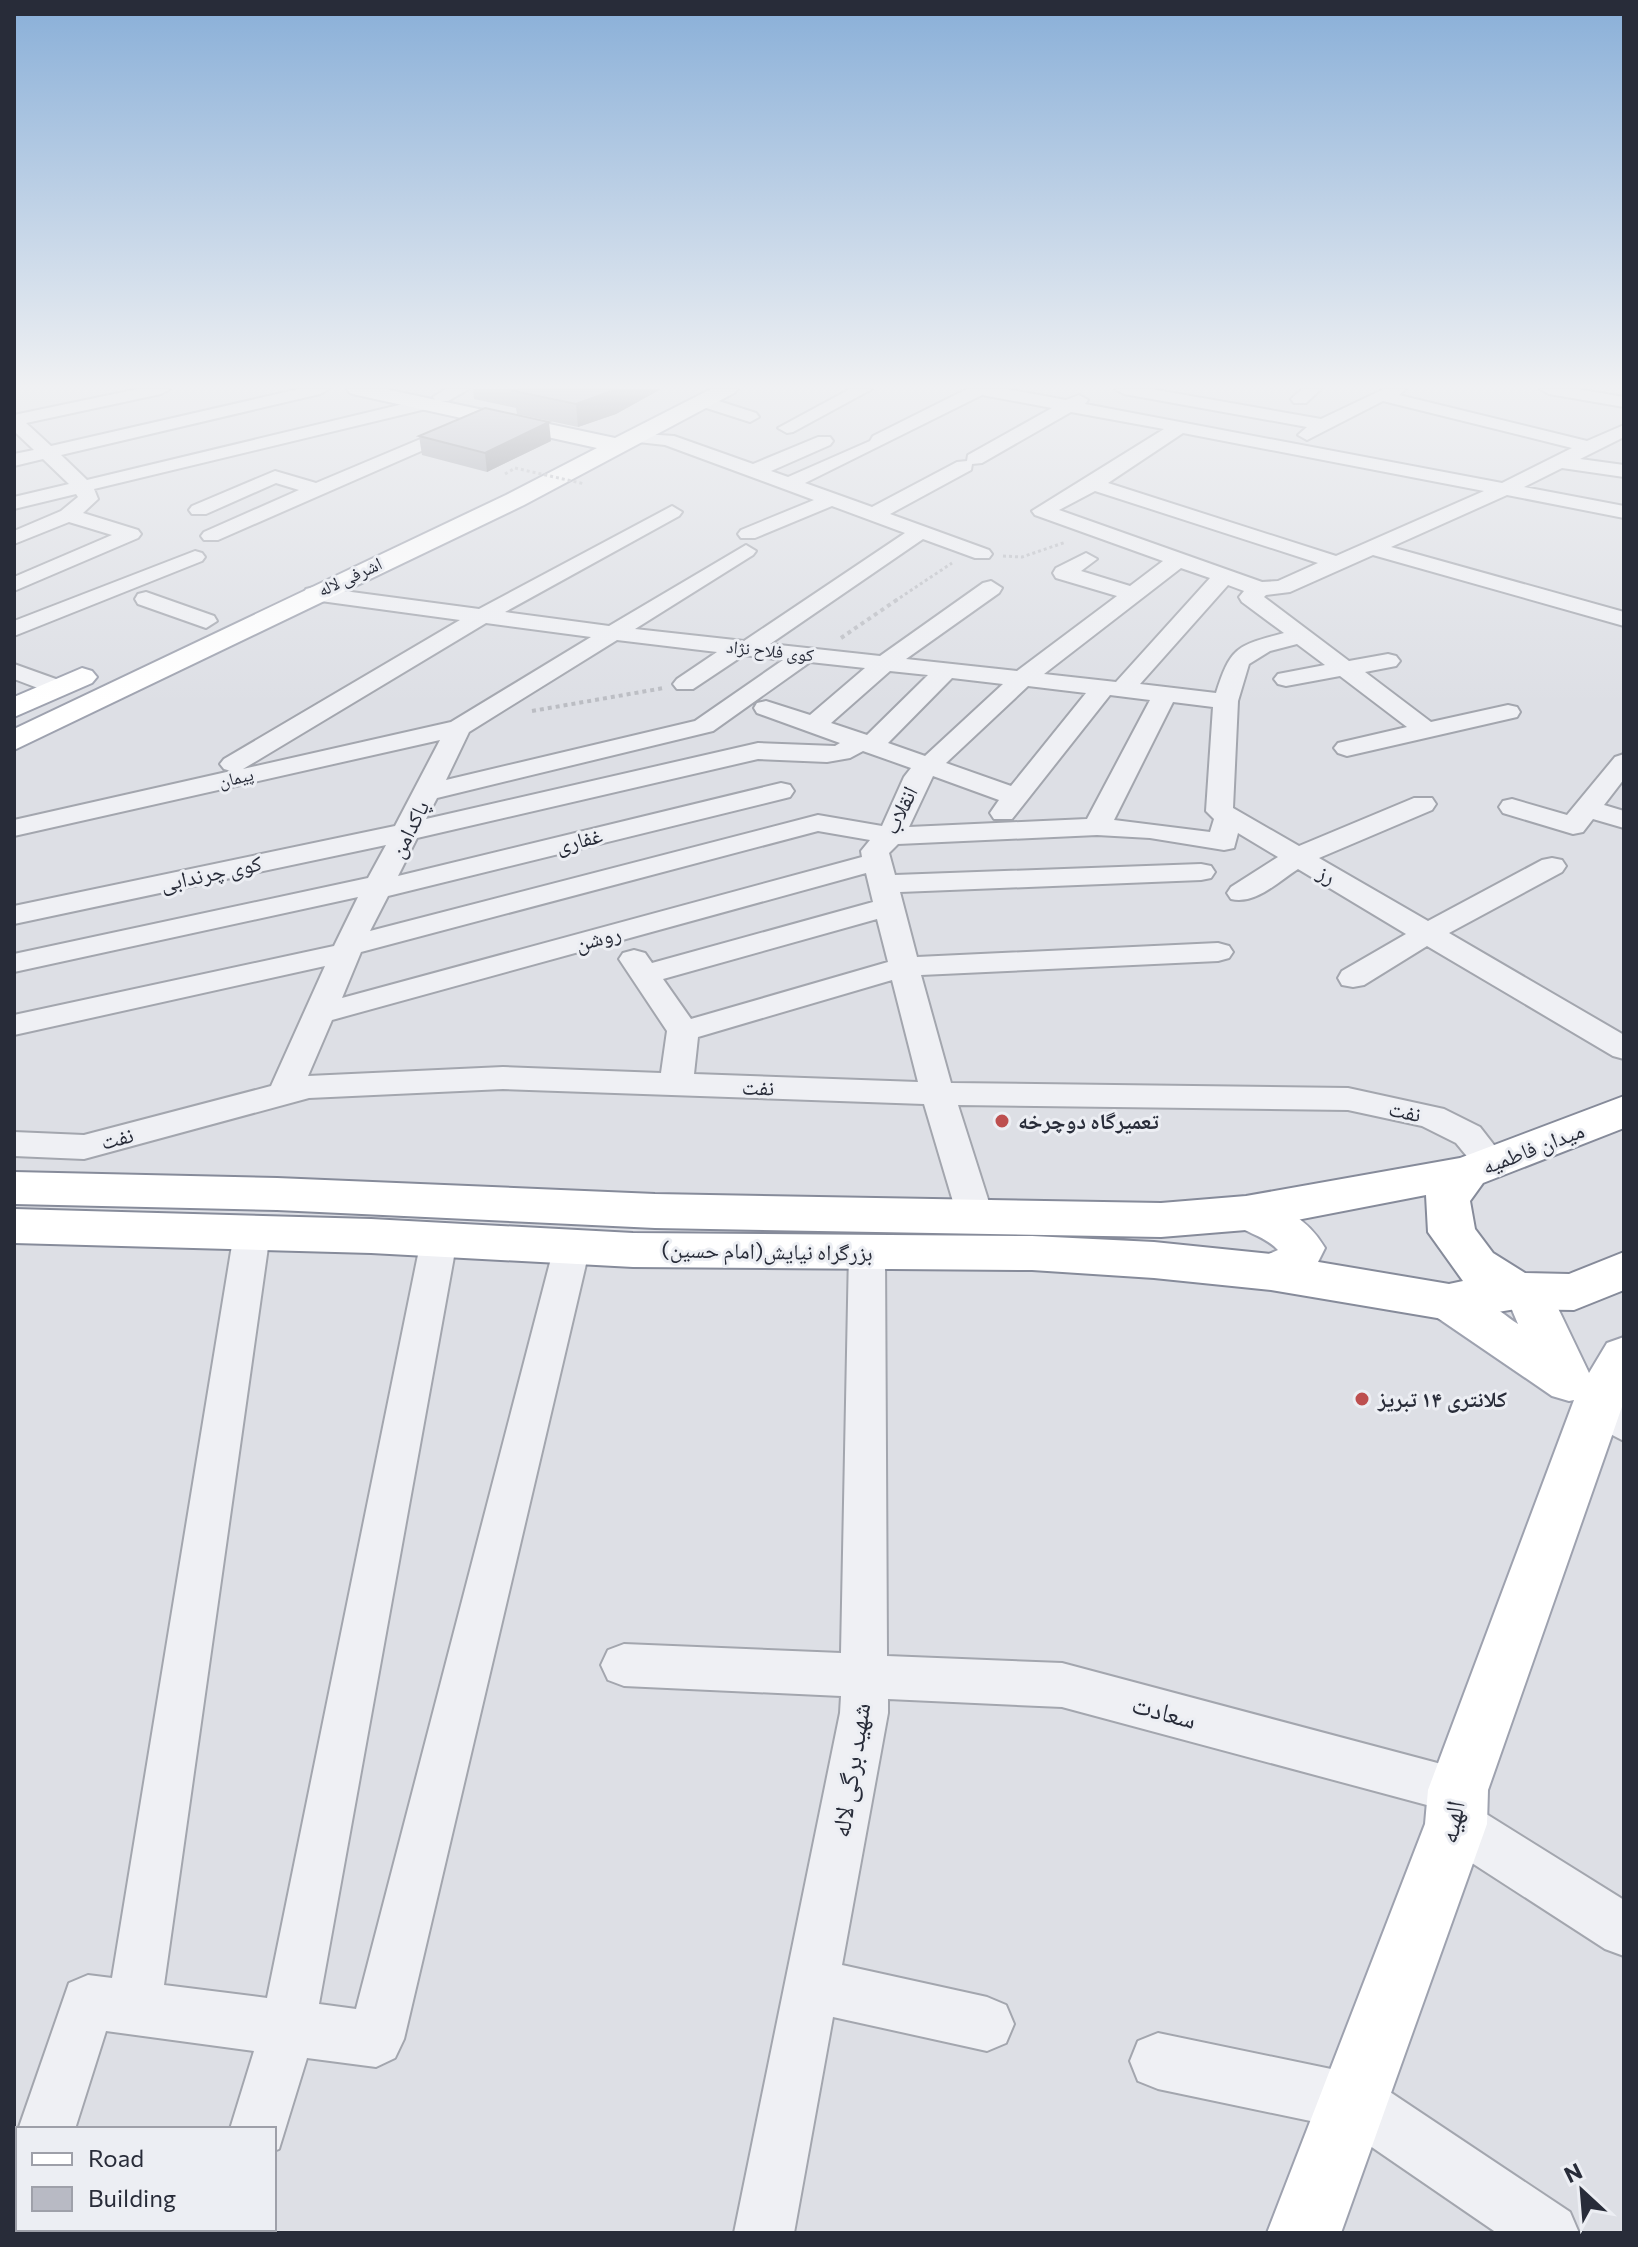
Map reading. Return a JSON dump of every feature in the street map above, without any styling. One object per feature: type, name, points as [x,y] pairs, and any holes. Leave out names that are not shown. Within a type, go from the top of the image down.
[{"type":"highway","name":"میدان فاطمیه","points":[[1521,1291],[1476,1266],[1452,1232],[1447,1199],[1479,1168],[1587,1128],[1624,1110]]},
{"type":"highway","name":"بزرگراه نیایش(امام حسین)","points":[[14,1188],[277,1194],[655,1211],[1161,1220],[1246,1213],[1479,1168]]},
{"type":"highway","name":"بزرگراه نیایش(امام حسین)","points":[[14,1226],[572,1247],[1032,1253],[1154,1260],[1271,1272],[1449,1302],[1521,1291]]},
{"type":"highway","points":[[1521,1291],[1574,1292],[1624,1270]]},
{"type":"main road","name":"اشرفی لاله","points":[[168,638],[484,494]]},
{"type":"main road","name":"اشرفی لاله","points":[[14,741],[525,494]]},
{"type":"main road","points":[[14,708],[100,669]]},
{"type":"main road","points":[[1246,1213],[1272,1219],[1290,1231],[1302,1248],[1296,1262],[1271,1272]]},
{"type":"main road","points":[[1521,1291],[1596,1405]]},
{"type":"main road","points":[[1449,1302],[1596,1405]]},
{"type":"main road","name":"الهیه","points":[[1304,2233],[1355,2102],[1596,1405],[1624,1356]]},
{"type":"street","points":[[14,503],[54,494]]},
{"type":"street","points":[[14,538],[68,515],[88,499],[86,494]]},
{"type":"street","points":[[199,510],[236,494]]},
{"type":"street","points":[[211,536],[309,494]]},
{"type":"street","points":[[814,494],[982,554]]},
{"type":"street","points":[[873,515],[912,494]]},
{"type":"street","points":[[1074,494],[1042,511],[1260,589],[1282,587],[1494,494]]},
{"type":"street","points":[[1124,494],[1338,563]]},
{"type":"street","points":[[1524,494],[1624,512]]},
{"type":"street","points":[[459,728],[612,633],[747,542],[831,500]]},
{"type":"street","points":[[233,764],[482,616],[672,512]]},
{"type":"street","points":[[14,585],[131,534],[68,515]]},
{"type":"street","points":[[685,684],[920,532]]},
{"type":"street","points":[[1406,533],[1435,541]]},
{"type":"street","points":[[1372,548],[1624,619]]},
{"type":"street","points":[[1086,559],[1064,573],[1133,594]]},
{"type":"street","name":"انقلاب","points":[[885,872],[917,777],[1022,679],[1178,560]]},
{"type":"street","points":[[14,629],[198,567],[146,599],[106,616]]},
{"type":"street","points":[[766,708],[929,765],[1009,805],[1113,689],[1224,576]]},
{"type":"street","points":[[814,725],[884,664],[991,588]]},
{"type":"street","points":[[1260,589],[1250,597],[1426,730]]},
{"type":"street","name":"کوی فلاح نژاد","points":[[314,594],[612,633],[1226,701]]},
{"type":"street","points":[[146,599],[206,621]]},
{"type":"street","name":"رز","points":[[1299,636],[1262,646],[1238,661],[1226,701],[1219,811],[1624,1049]]},
{"type":"street","points":[[14,653],[39,642]]},
{"type":"street","points":[[428,792],[704,726],[809,656]]},
{"type":"street","points":[[1286,679],[1388,661]]},
{"type":"street","points":[[14,671],[59,688]]},
{"type":"street","points":[[866,743],[946,671]]},
{"type":"street","points":[[1097,827],[1165,695]]},
{"type":"street","points":[[1347,748],[1508,712]]},
{"type":"street","name":"پاکدامن","points":[[284,1094],[348,949],[459,728]]},
{"type":"street","name":"پیمان","points":[[14,828],[459,728]]},
{"type":"street","name":"کوی چرندابی","points":[[14,915],[407,832],[758,751],[841,753],[866,743]]},
{"type":"street","points":[[1512,807],[1573,826],[1624,762]]},
{"type":"street","name":"غفاری","points":[[14,963],[378,887],[781,791]]},
{"type":"street","points":[[1241,893],[1298,857],[1423,804]]},
{"type":"street","points":[[1589,809],[1624,820]]},
{"type":"street","points":[[14,1025],[348,949],[818,823],[885,872],[1201,872]]},
{"type":"street","points":[[645,975],[885,872],[1097,827],[1150,830],[1224,842],[1224,824]]},
{"type":"street","points":[[1353,978],[1428,933],[1552,866]]},
{"type":"street","points":[[885,872],[904,967],[975,1215]]},
{"type":"street","name":"روشن","points":[[319,1014],[616,933],[885,872]]},
{"type":"street","points":[[616,933],[683,1031],[676,1084]]},
{"type":"street","points":[[683,1031],[904,967],[1218,952]]},
{"type":"street","name":"نفت","points":[[14,1144],[84,1147],[309,1087],[503,1078],[938,1093],[1348,1099],[1432,1117],[1468,1135],[1479,1168]]},
{"type":"street","points":[[60,1190],[84,1147]]},
{"type":"street","points":[[47,2127],[111,2005],[252,1233]]},
{"type":"street","points":[[260,2127],[288,2027],[439,1240]]},
{"type":"street","points":[[111,2005],[376,2039],[572,1247]]},
{"type":"street","name":"شهید برگی لاله","points":[[764,2233],[864,1713],[867,1252]]},
{"type":"street","name":"سعادت","points":[[624,1665],[1062,1685],[1457,1807],[1624,1930]]},
{"type":"street","points":[[812,1985],[987,2024]]},
{"type":"street","points":[[1158,2061],[1355,2102],[1549,2233]]},
{"type":"path","points":[[809,656],[967,553],[1022,557],[1097,531]]},
{"type":"path","points":[[530,711],[685,684]]},
{"type":"place","name":"تعمیرگاه دوچرخه","points":[[1002,1121]]},
{"type":"place","name":"کلانتری ۱۴ تبریز","points":[[1362,1399]]}]
